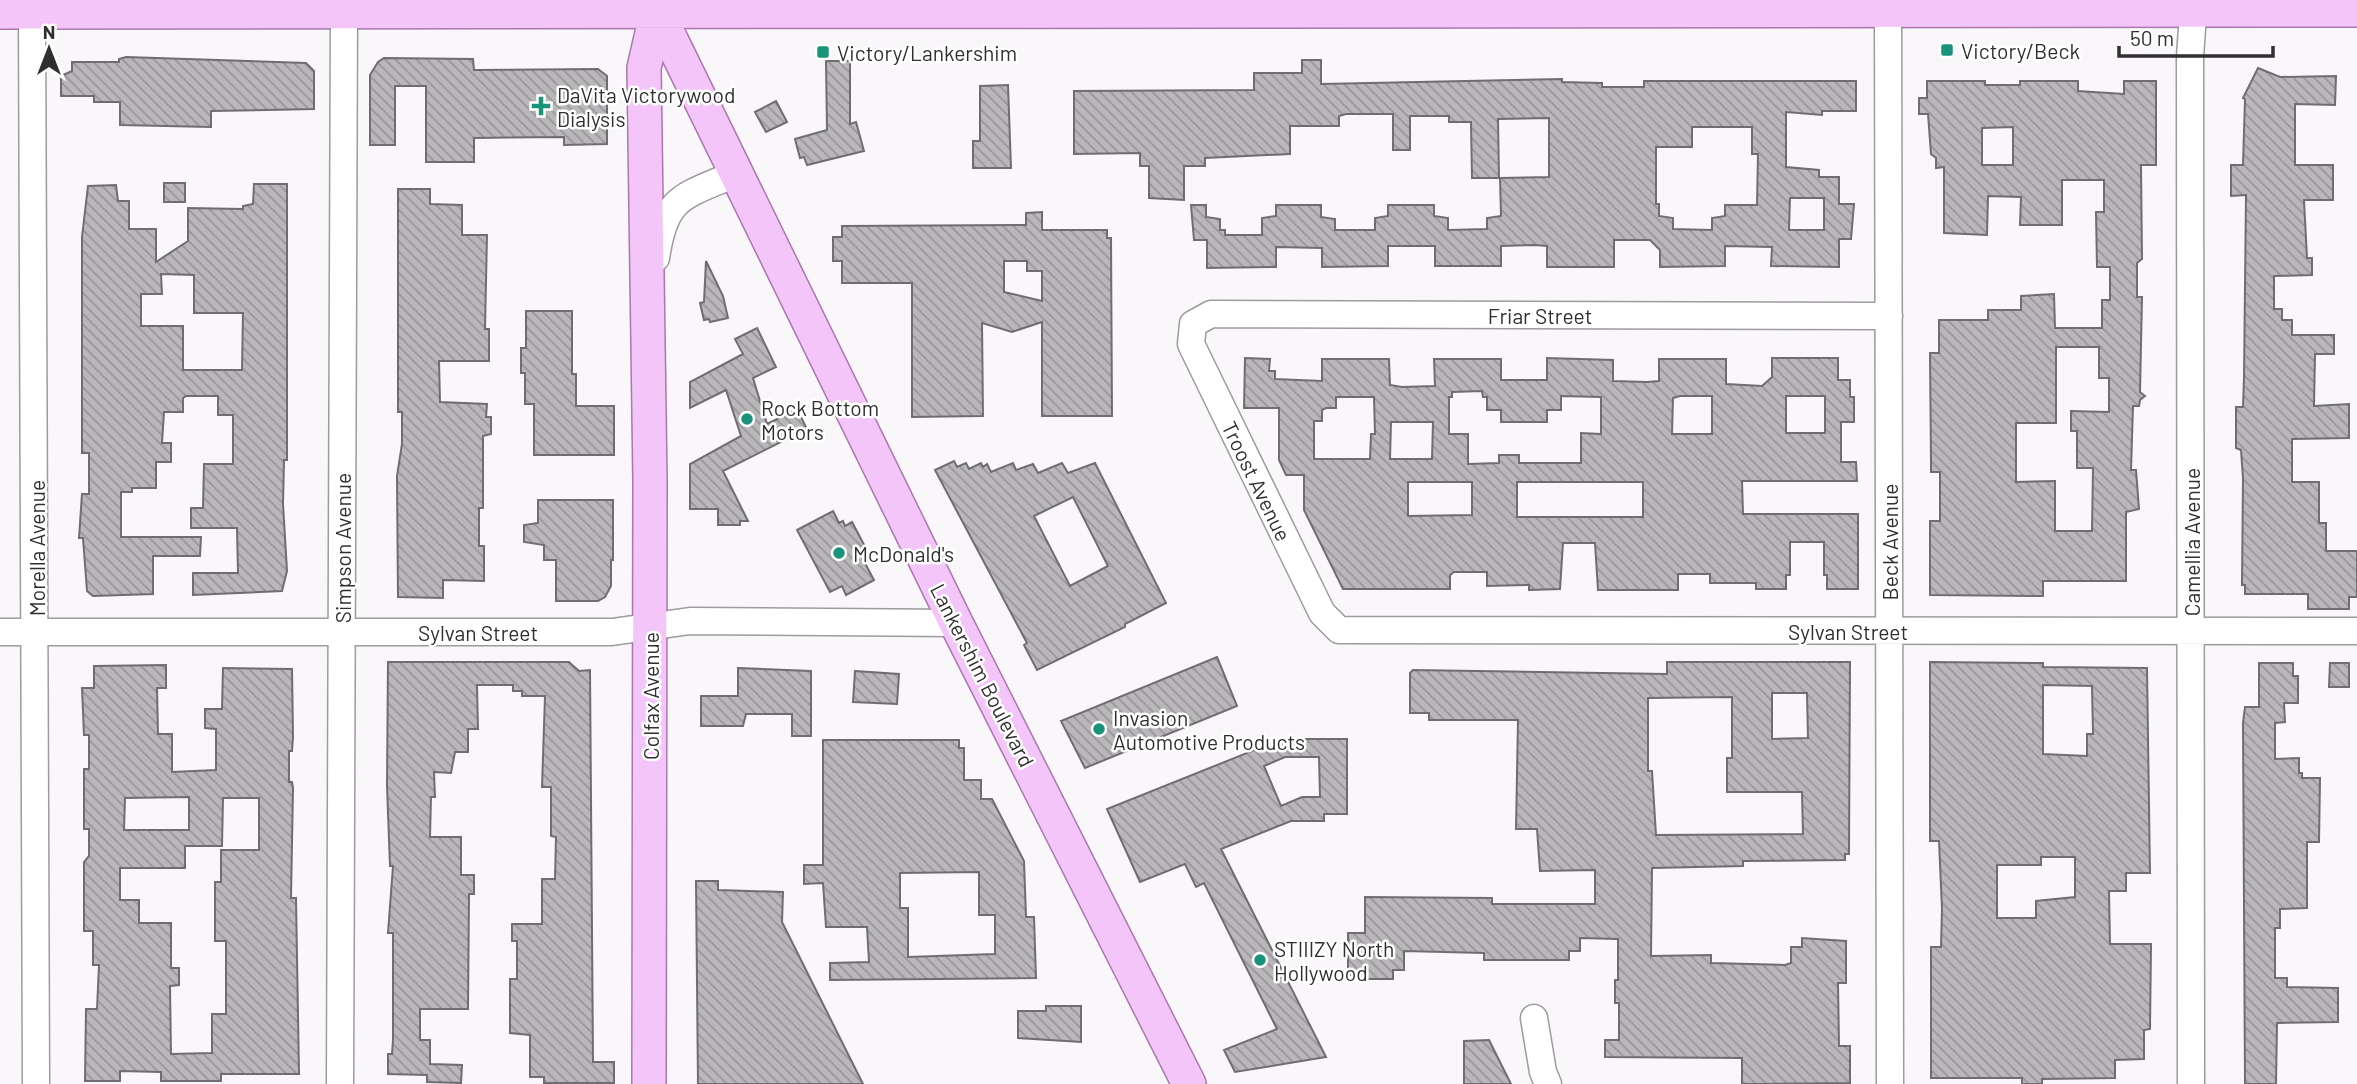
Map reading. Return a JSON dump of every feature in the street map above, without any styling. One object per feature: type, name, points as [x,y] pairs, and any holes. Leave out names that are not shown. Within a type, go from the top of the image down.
[{"type":"main road","points":[[16,12],[344,12],[657,6],[2193,5],[2357,10]]},
{"type":"main road","name":"Lankershim Boulevard","points":[[657,6],[735,174],[956,623],[1189,1084]]},
{"type":"main road","name":"Colfax Avenue","points":[[649,1084],[650,627],[644,68],[657,6]]},
{"type":"street","name":"Beck Avenue","points":[[1888,5],[1889,1084]]},
{"type":"street","name":"Camellia Avenue","points":[[2191,1084],[2190,57],[2193,5]]},
{"type":"street","name":"Morella Avenue","points":[[16,12],[36,633],[36,1084]]},
{"type":"street","name":"Simpson Avenue","points":[[340,1084],[344,12]]},
{"type":"street","name":"Colfax Avenue","points":[[648,309],[659,236],[674,203],[735,174]]},
{"type":"street","name":"Friar Street","points":[[1193,324],[1211,314],[1889,316]]},
{"type":"street","name":"Troost Avenue","points":[[1193,324],[1191,344],[1322,614],[1339,629]]},
{"type":"street","name":"Sylvan Street","points":[[0,632],[612,632],[690,621],[956,623]]},
{"type":"street","name":"Sylvan Street","points":[[1339,629],[2357,632]]},
{"type":"street","points":[[1534,1017],[1543,1072],[1548,1084]]},
{"type":"building","points":[[126,57],[306,63],[314,71],[314,109],[211,111],[211,127],[120,125],[120,102],[94,102],[94,96],[61,96],[61,76],[72,71],[72,62],[119,62],[119,59]]},
{"type":"building","points":[[384,58],[473,59],[474,70],[598,69],[607,76],[607,144],[564,145],[564,137],[474,138],[474,162],[426,162],[426,86],[395,86],[395,145],[370,145],[370,75]]},
{"type":"building","points":[[1302,60],[1321,60],[1321,84],[1562,79],[1562,82],[1602,83],[1602,87],[1644,87],[1644,81],[1856,81],[1856,111],[1822,111],[1822,115],[1786,112],[1786,167],[1819,170],[1819,177],[1839,177],[1839,204],[1854,204],[1851,239],[1839,239],[1839,267],[1771,266],[1772,247],[1725,246],[1725,266],[1660,267],[1660,250],[1650,240],[1614,240],[1614,267],[1547,267],[1547,246],[1535,245],[1501,246],[1501,266],[1435,266],[1435,246],[1388,246],[1388,266],[1322,267],[1322,248],[1276,247],[1276,267],[1207,268],[1207,240],[1194,240],[1191,205],[1206,205],[1206,217],[1220,219],[1220,230],[1225,230],[1225,235],[1262,235],[1262,218],[1276,216],[1276,205],[1321,205],[1321,217],[1335,219],[1335,230],[1375,230],[1375,218],[1388,216],[1388,205],[1434,205],[1434,216],[1448,218],[1448,230],[1487,229],[1487,218],[1501,216],[1500,178],[1549,177],[1549,118],[1498,119],[1499,178],[1472,178],[1471,122],[1449,122],[1449,116],[1410,116],[1410,150],[1393,150],[1393,114],[1346,114],[1339,116],[1339,126],[1290,126],[1290,154],[1205,158],[1205,166],[1184,166],[1184,200],[1149,198],[1149,166],[1140,166],[1140,153],[1074,154],[1074,91],[1254,90],[1254,73],[1302,73]],"holes":[[[1692,127],[1752,127],[1752,154],[1758,154],[1757,205],[1725,205],[1725,216],[1712,218],[1712,230],[1673,229],[1673,218],[1659,216],[1659,204],[1656,204],[1656,147],[1692,147]],[[1790,198],[1824,198],[1824,230],[1789,230]]]},
{"type":"building","points":[[826,61],[850,61],[850,124],[856,122],[864,151],[807,165],[804,157],[800,158],[795,139],[827,130]]},
{"type":"building","points":[[2258,68],[2280,77],[2336,76],[2335,105],[2295,104],[2295,165],[2333,165],[2333,200],[2304,200],[2307,258],[2312,258],[2312,275],[2274,276],[2274,309],[2282,309],[2282,320],[2292,320],[2292,335],[2334,335],[2334,354],[2315,354],[2314,406],[2349,404],[2349,438],[2292,439],[2292,482],[2319,482],[2319,523],[2326,523],[2326,551],[2357,551],[2357,597],[2349,597],[2349,609],[2308,609],[2308,594],[2245,594],[2245,585],[2242,585],[2243,478],[2241,450],[2236,448],[2236,407],[2243,407],[2246,195],[2231,196],[2231,165],[2243,165],[2243,98]]},
{"type":"building","points":[[1927,81],[1985,81],[1985,85],[2020,85],[2020,81],[2078,81],[2078,91],[2124,94],[2124,81],[2156,81],[2156,165],[2141,165],[2142,259],[2137,263],[2137,297],[2142,297],[2140,392],[2145,396],[2140,400],[2139,406],[2133,406],[2131,470],[2136,470],[2139,509],[2126,512],[2126,581],[2043,581],[2043,596],[1930,595],[1930,521],[1940,521],[1940,472],[1931,472],[1930,353],[1939,353],[1939,320],[1988,320],[1988,310],[2021,310],[2021,296],[2054,294],[2055,328],[2102,328],[2102,300],[2110,300],[2110,267],[2097,267],[2096,212],[2104,212],[2104,180],[2062,180],[2062,225],[2020,225],[2021,197],[1988,196],[1987,235],[1944,233],[1944,167],[1936,168],[1936,158],[1931,154],[1928,114],[1919,114],[1919,98],[1927,98]],"holes":[[[2013,127],[2013,165],[1982,165],[1982,128]],[[2056,347],[2099,347],[2099,378],[2109,378],[2109,412],[2071,411],[2071,431],[2077,431],[2077,468],[2093,468],[2092,531],[2055,531],[2055,481],[2016,482],[2016,423],[2056,423]]]},
{"type":"building","points":[[1008,85],[1011,168],[973,168],[973,141],[980,141],[980,86]]},
{"type":"building","points":[[776,101],[787,122],[766,132],[755,112]]},
{"type":"building","points":[[164,183],[185,183],[185,202],[164,202]]},
{"type":"building","points":[[254,184],[287,184],[287,460],[284,460],[283,504],[287,571],[282,591],[193,595],[193,573],[238,573],[237,528],[191,528],[191,508],[203,508],[204,464],[233,464],[233,415],[218,415],[218,396],[186,396],[183,398],[183,412],[164,412],[162,443],[171,443],[171,462],[156,462],[156,488],[132,488],[132,492],[121,492],[121,537],[201,537],[200,556],[153,556],[153,594],[93,596],[87,591],[83,538],[79,538],[82,494],[89,494],[89,453],[82,453],[82,237],[88,186],[116,185],[118,201],[129,201],[129,229],[156,229],[156,262],[188,241],[188,208],[243,209],[243,206],[253,204]],"holes":[[[161,274],[194,275],[194,313],[243,313],[242,370],[183,370],[183,326],[141,326],[141,294],[162,294]]]},
{"type":"building","points":[[398,189],[430,189],[430,204],[462,205],[462,235],[487,235],[485,329],[489,329],[489,361],[439,361],[440,402],[487,404],[486,417],[491,417],[491,434],[483,436],[483,508],[479,508],[479,546],[484,546],[484,581],[443,580],[443,598],[398,597],[397,476],[402,444],[402,412],[398,412]]},
{"type":"building","points":[[1042,212],[1042,230],[1107,230],[1107,238],[1111,238],[1112,416],[1042,416],[1042,322],[1012,332],[982,323],[983,416],[912,417],[912,283],[842,283],[842,261],[833,261],[833,237],[842,237],[842,226],[1026,225],[1026,213]],"holes":[[[1004,261],[1027,261],[1027,271],[1042,271],[1042,301],[1004,292]]]},
{"type":"building","points":[[706,261],[723,296],[728,318],[710,322],[709,319],[704,320],[700,303],[704,302]]},
{"type":"building","points":[[526,311],[572,311],[572,374],[576,374],[576,406],[614,406],[614,455],[534,455],[534,404],[525,404],[525,373],[521,373],[521,348],[526,348]]},
{"type":"building","points":[[757,328],[776,367],[753,378],[767,424],[797,409],[807,429],[723,471],[748,521],[740,521],[740,525],[718,525],[718,509],[690,509],[690,464],[741,436],[726,390],[690,408],[690,382],[743,354],[735,339]]},
{"type":"building","points":[[1245,358],[1270,359],[1269,371],[1275,371],[1275,379],[1322,381],[1322,359],[1389,359],[1390,385],[1402,387],[1435,386],[1434,359],[1501,359],[1501,380],[1547,380],[1547,358],[1613,360],[1613,381],[1647,382],[1659,381],[1659,359],[1726,359],[1726,384],[1762,386],[1772,377],[1772,358],[1838,358],[1838,380],[1850,380],[1850,397],[1854,397],[1854,422],[1841,422],[1841,462],[1856,462],[1857,481],[1742,481],[1743,514],[1858,514],[1858,589],[1827,589],[1827,575],[1824,575],[1824,542],[1790,542],[1790,575],[1786,575],[1786,589],[1756,589],[1756,583],[1710,583],[1710,574],[1678,574],[1678,590],[1598,590],[1595,543],[1563,543],[1560,589],[1529,590],[1529,585],[1487,586],[1487,572],[1454,572],[1450,575],[1450,589],[1343,589],[1304,510],[1304,475],[1286,475],[1279,460],[1279,408],[1244,408]],"holes":[[[1482,391],[1483,397],[1487,397],[1487,410],[1501,410],[1501,422],[1547,422],[1547,410],[1561,410],[1561,396],[1601,397],[1601,434],[1581,433],[1581,463],[1519,463],[1519,455],[1499,455],[1499,463],[1468,464],[1468,434],[1449,434],[1449,397],[1452,397],[1452,392]],[[1712,396],[1712,434],[1672,434],[1673,398]],[[1786,396],[1825,396],[1825,433],[1786,433]],[[1336,397],[1374,397],[1375,434],[1371,434],[1370,459],[1314,459],[1314,421],[1322,421],[1322,410],[1336,408]],[[1391,422],[1433,422],[1432,459],[1390,459]],[[1408,482],[1472,482],[1472,515],[1408,516]],[[1517,482],[1643,482],[1643,517],[1517,517]]]},
{"type":"building","points":[[954,461],[957,467],[966,463],[969,469],[981,463],[983,467],[987,464],[991,472],[1013,463],[1016,470],[1033,464],[1038,473],[1062,463],[1068,473],[1095,463],[1166,603],[1125,624],[1125,627],[1037,670],[1024,645],[1027,643],[935,470]],"holes":[[[1073,497],[1108,566],[1070,586],[1034,516]]]},
{"type":"building","points":[[538,500],[613,500],[611,586],[605,597],[598,601],[556,601],[556,560],[544,560],[544,545],[524,542],[524,525],[538,523]]},
{"type":"building","name":"McDonald's","points":[[833,511],[839,523],[843,521],[845,526],[852,522],[870,556],[866,558],[866,565],[874,580],[846,595],[842,586],[830,592],[797,530]]},
{"type":"building","points":[[1217,657],[1237,706],[1085,768],[1061,721]]},
{"type":"building","points":[[388,662],[569,662],[579,671],[590,670],[593,1062],[614,1062],[614,1083],[544,1083],[544,1077],[530,1077],[530,1035],[510,1033],[510,979],[517,979],[517,941],[512,941],[512,924],[542,924],[542,879],[555,879],[556,837],[551,836],[551,787],[542,787],[545,696],[522,696],[522,691],[513,691],[513,685],[477,685],[478,729],[468,729],[468,752],[455,752],[451,773],[434,772],[435,797],[431,797],[430,837],[461,837],[461,875],[474,875],[474,894],[469,894],[468,1009],[420,1009],[420,1040],[430,1040],[430,1064],[462,1065],[461,1083],[427,1082],[427,1075],[388,1074],[388,1054],[392,1054],[393,1040],[393,933],[388,933],[393,866],[390,866],[387,786]]},
{"type":"building","points":[[1667,662],[1850,662],[1849,854],[1845,854],[1845,860],[1743,861],[1743,866],[1652,868],[1651,956],[1711,955],[1711,963],[1785,965],[1791,963],[1791,947],[1802,947],[1802,938],[1846,941],[1846,983],[1838,983],[1839,1046],[1850,1046],[1850,1083],[1742,1084],[1742,1058],[1605,1057],[1605,1040],[1619,1040],[1619,1003],[1615,1003],[1618,939],[1580,938],[1580,951],[1569,951],[1569,960],[1484,960],[1484,953],[1404,951],[1404,970],[1393,970],[1393,979],[1359,979],[1359,975],[1348,975],[1348,933],[1365,933],[1365,897],[1492,898],[1492,904],[1595,904],[1595,870],[1540,871],[1537,829],[1516,829],[1518,720],[1429,720],[1429,713],[1410,713],[1410,673],[1413,670],[1667,674]],"holes":[[[1772,693],[1807,693],[1808,738],[1772,739]],[[1732,697],[1732,758],[1727,758],[1727,792],[1802,792],[1803,834],[1656,835],[1652,771],[1648,771],[1648,698]]]},
{"type":"building","points":[[1930,662],[2043,663],[2043,667],[2147,668],[2150,873],[2126,873],[2126,891],[2109,891],[2110,944],[2151,944],[2150,1029],[2144,1030],[2144,1059],[2115,1060],[2115,1078],[2042,1079],[2042,1084],[2022,1084],[2022,1078],[1931,1078],[1931,947],[1941,947],[1942,909],[1939,841],[1930,841]],"holes":[[[2043,685],[2092,686],[2093,734],[2087,734],[2087,756],[2043,754]],[[2041,857],[2075,857],[2075,897],[2036,901],[2036,918],[1997,918],[1997,865],[2041,865]]]},
{"type":"building","points":[[2259,663],[2293,663],[2293,676],[2298,676],[2298,703],[2284,703],[2285,722],[2275,723],[2275,759],[2299,758],[2299,773],[2302,773],[2302,778],[2320,778],[2319,842],[2307,842],[2307,908],[2280,909],[2280,928],[2275,928],[2275,978],[2287,978],[2287,987],[2338,988],[2338,1022],[2277,1023],[2276,1084],[2245,1084],[2243,723],[2245,707],[2259,707]]},
{"type":"building","points":[[2330,663],[2349,663],[2349,687],[2329,687]]},
{"type":"building","points":[[166,665],[166,688],[157,688],[158,734],[172,734],[172,772],[216,770],[216,729],[205,728],[205,709],[222,709],[223,668],[292,669],[293,737],[292,751],[289,751],[289,782],[292,782],[293,788],[291,898],[296,898],[299,1074],[221,1074],[221,1081],[161,1081],[161,1072],[120,1071],[120,1081],[85,1081],[86,1009],[97,1009],[99,965],[93,965],[93,931],[84,931],[84,862],[89,856],[89,829],[84,829],[84,769],[89,769],[89,735],[84,735],[82,688],[94,688],[94,666]],"holes":[[[189,797],[189,830],[124,830],[125,798]],[[223,798],[259,798],[259,850],[221,850],[221,882],[215,882],[215,941],[226,941],[226,1014],[212,1014],[212,1053],[171,1054],[170,986],[179,985],[179,968],[171,968],[171,923],[139,923],[139,900],[120,900],[120,868],[185,868],[185,846],[222,846]]]},
{"type":"building","points":[[738,668],[811,671],[811,736],[792,736],[792,714],[746,714],[743,726],[701,726],[701,696],[738,696]]},
{"type":"building","points":[[855,671],[899,674],[897,704],[853,702]]},
{"type":"building","points":[[1282,739],[1347,739],[1347,814],[1324,814],[1324,821],[1291,821],[1221,849],[1326,1057],[1235,1072],[1224,1050],[1277,1029],[1204,883],[1196,887],[1185,864],[1140,882],[1107,809]],"holes":[[[1285,757],[1319,757],[1320,797],[1302,797],[1281,806],[1264,766]]]},
{"type":"building","points":[[823,740],[959,740],[959,748],[964,748],[964,780],[981,780],[981,799],[992,799],[1024,861],[1026,917],[1034,917],[1036,978],[830,980],[830,963],[869,962],[867,927],[826,927],[823,883],[804,884],[804,865],[823,865]],"holes":[[[979,872],[979,915],[995,915],[995,954],[908,957],[908,908],[900,908],[900,873]]]},
{"type":"building","points":[[696,881],[718,881],[718,890],[783,892],[782,922],[863,1084],[698,1084]]},
{"type":"building","points":[[1046,1006],[1081,1006],[1081,1042],[1018,1038],[1018,1011],[1046,1011]]},
{"type":"building","points":[[1489,1040],[1511,1084],[1464,1084],[1464,1041]]},
{"type":"place","name":"Victory/Beck","points":[[1947,50]]},
{"type":"place","name":"Victory/Lankershim","points":[[823,52]]},
{"type":"place","name":"DaVita Victorywood Dialysis","points":[[541,106]]},
{"type":"place","name":"Rock Bottom Motors","points":[[747,419]]},
{"type":"place","name":"McDonald's","points":[[839,553]]},
{"type":"place","name":"Invasion Automotive Products","points":[[1099,729]]},
{"type":"place","name":"STIIIZY North Hollywood","points":[[1260,960]]}]
